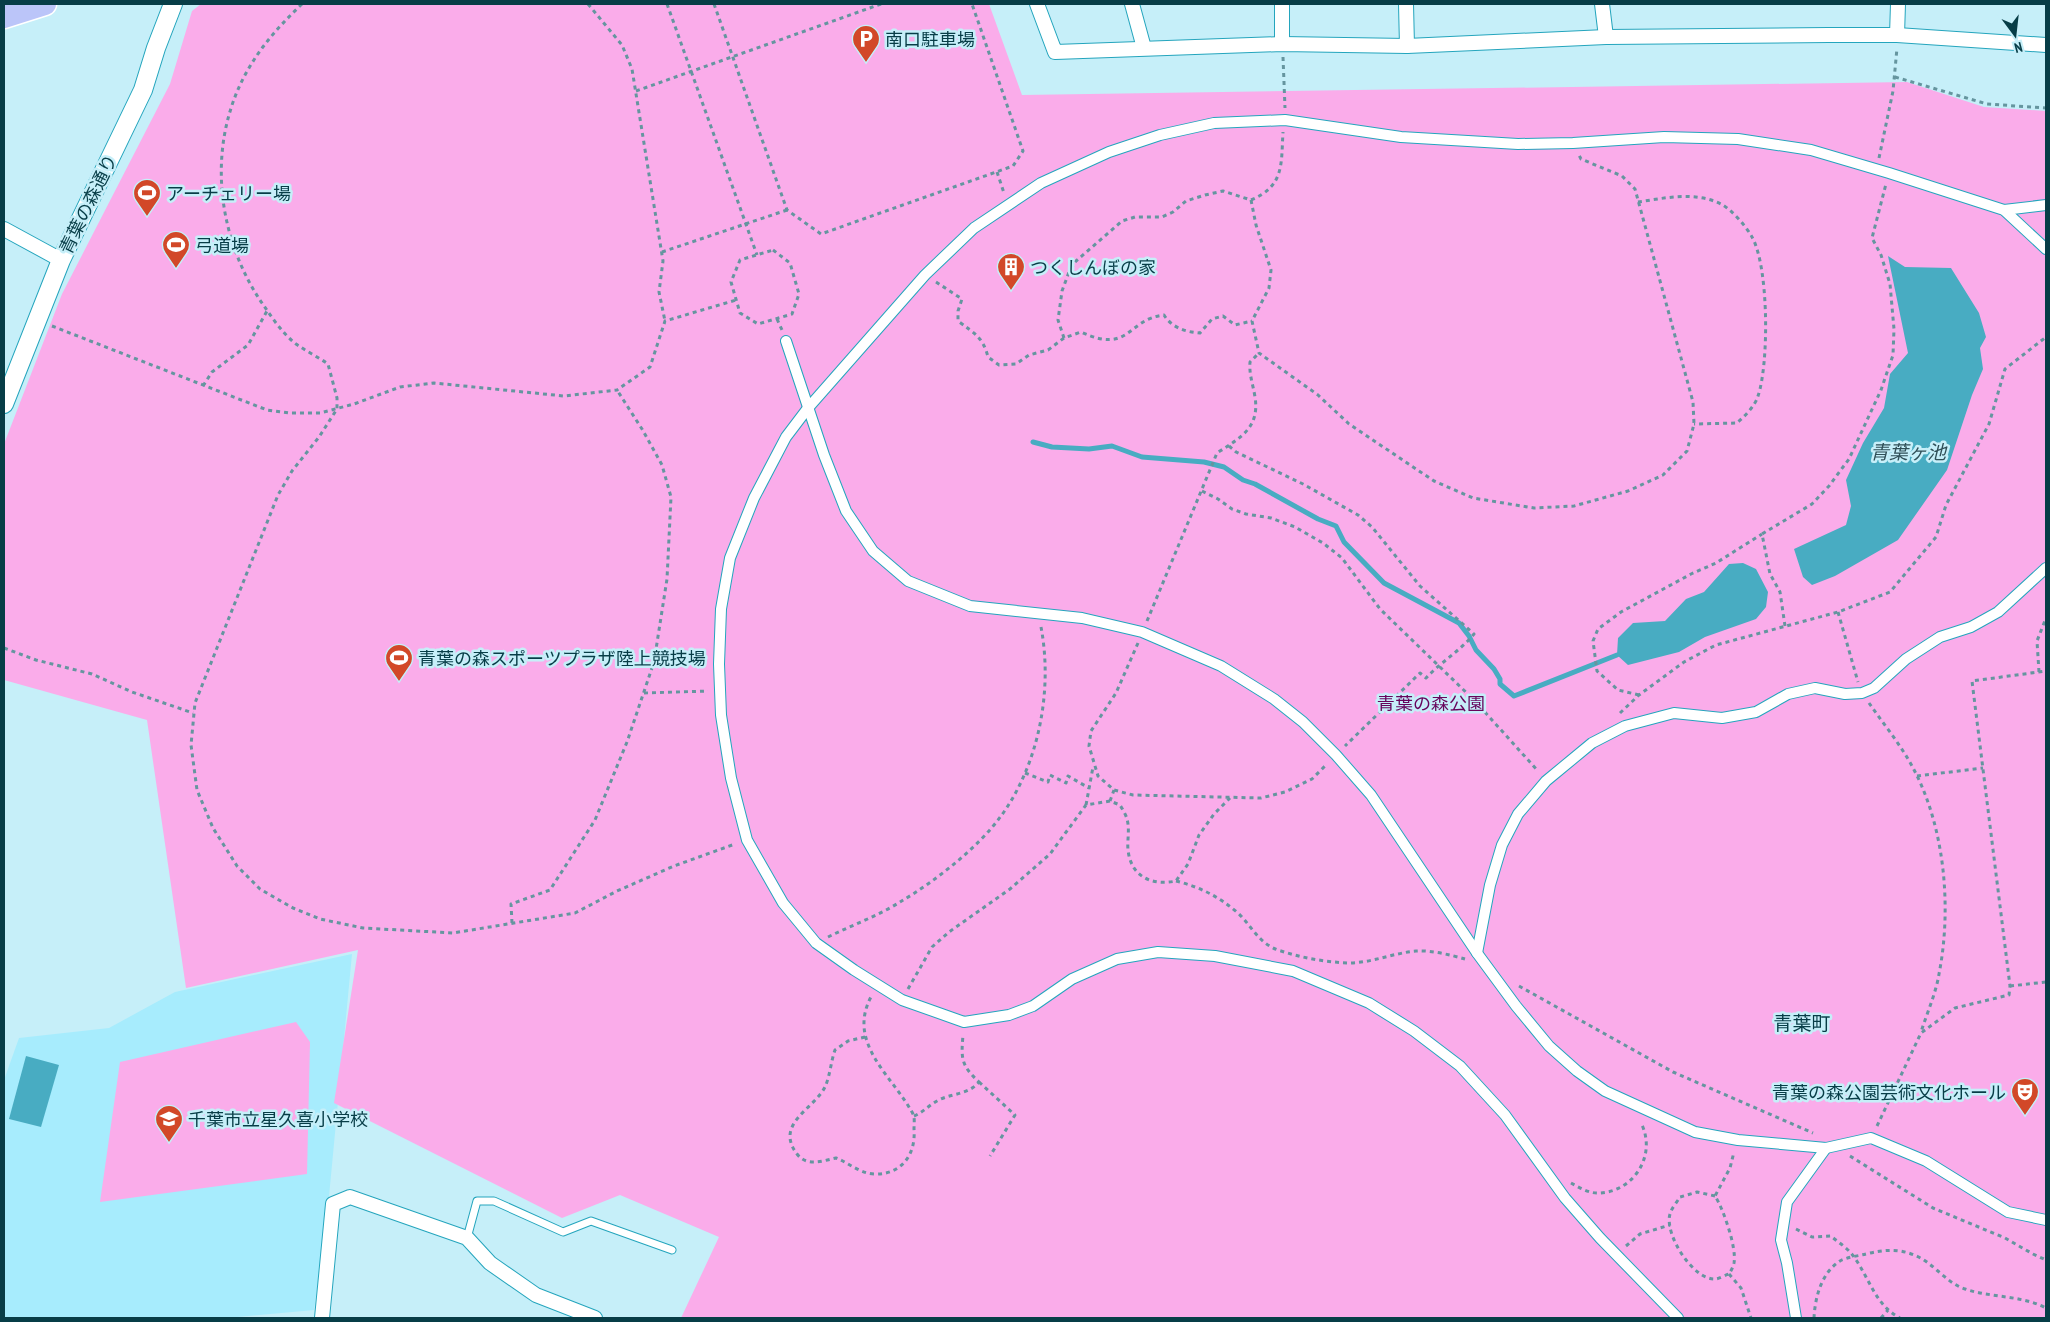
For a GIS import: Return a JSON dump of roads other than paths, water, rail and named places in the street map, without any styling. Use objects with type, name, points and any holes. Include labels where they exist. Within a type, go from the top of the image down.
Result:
[{"type":"main road","points":[[4,17],[39,5]]},
{"type":"street","name":"青葉の森通り","points":[[4,404],[61,260],[143,90],[156,48],[173,4]]},
{"type":"street","points":[[1037,4],[1055,52],[1282,44],[1406,46],[1606,37],[1897,35],[2046,46]]},
{"type":"street","points":[[1132,4],[1144,48]]},
{"type":"street","points":[[1282,4],[1282,44]]},
{"type":"street","points":[[1406,4],[1406,46]]},
{"type":"street","points":[[1602,4],[1606,37]]},
{"type":"street","points":[[1897,35],[1898,4]]},
{"type":"street","points":[[1678,1318],[1619,1258],[1565,1198],[1505,1115],[1460,1066],[1414,1031],[1369,1003],[1293,971],[1215,956],[1158,952],[1117,959],[1072,979],[1033,1006],[1009,1015],[964,1022],[902,1000],[877,986],[816,942],[783,903],[747,840],[731,778],[721,715],[720,691],[721,609],[730,558],[754,498],[786,437],[808,408],[926,275],[974,228],[1040,183],[1109,152],[1160,135],[1214,123],[1284,120],[1402,137],[1518,144],[1573,144],[1664,137],[1738,139],[1811,150],[1889,172],[2004,210],[2046,249]]},
{"type":"street","points":[[2004,210],[2046,205]]},
{"type":"street","points":[[4,229],[61,260]]},
{"type":"street","points":[[786,341],[808,408],[846,511],[873,551],[908,581],[970,606],[1082,618],[1142,632],[1221,666],[1274,699],[1303,722],[1336,754],[1371,795],[1477,953],[1516,1006],[1549,1046],[1577,1071],[1605,1090],[1695,1132],[1738,1140],[1831,1147],[1871,1138],[1926,1161],[2008,1212],[2046,1220]]},
{"type":"street","points":[[1477,953],[1490,885],[1502,845],[1518,814],[1546,781],[1592,742],[1624,726],[1674,713],[1722,718],[1756,712],[1788,694],[1815,688],[1845,694],[1862,693],[1874,688],[1906,659],[1940,637],[1971,626],[1998,612],[2046,568]]},
{"type":"street","points":[[1796,1318],[1787,1263],[1781,1240],[1787,1202],[1831,1147]]},
{"type":"street","points":[[322,1318],[333,1204],[350,1197],[467,1238],[490,1262],[536,1295],[595,1318]]},
{"type":"lane","points":[[467,1238],[477,1201],[494,1201],[563,1232],[591,1221],[672,1250]]},
{"type":"water","name":"青葉ヶ池","points":[[1888,256],[1905,267],[1951,268],[1979,313],[1986,337],[1980,348],[1983,369],[1972,395],[1947,470],[1898,540],[1835,576],[1812,585],[1803,577],[1794,549],[1846,525],[1851,506],[1846,480],[1863,443],[1884,408],[1890,374],[1908,353]]},
{"type":"water","points":[[1743,563],[1756,569],[1768,592],[1766,607],[1756,619],[1705,637],[1679,652],[1628,665],[1617,655],[1618,638],[1633,623],[1665,621],[1686,599],[1704,592],[1729,564]]},
{"type":"water","points":[[26,1056],[59,1065],[41,1127],[9,1119]]},
{"type":"waterway","points":[[1033,442],[1052,447],[1089,449],[1112,446],[1142,457],[1204,462],[1224,467],[1243,480],[1255,484],[1318,519],[1336,526],[1344,542],[1384,583],[1459,623],[1469,636],[1476,650],[1494,669],[1500,679],[1500,684],[1514,696],[1617,655]]},
{"type":"place","name":"南口駐車場","points":[[866,63]]},
{"type":"place","name":"アーチェリー場","points":[[147,217]]},
{"type":"place","name":"弓道場","points":[[176,269]]},
{"type":"place","name":"つくしんぼの家","points":[[1011,291]]},
{"type":"place","name":"青葉の森スポーツプラザ陸上競技場","points":[[399,682]]},
{"type":"place","name":"青葉の森公園芸術文化ホール","points":[[2025,1116]]},
{"type":"place","name":"千葉市立星久喜小学校","points":[[169,1143]]},
{"type":"district","name":"青葉町","points":[[1802,1023]]},
{"type":"park label","name":"青葉の森公園","points":[[1431,703]]}]
